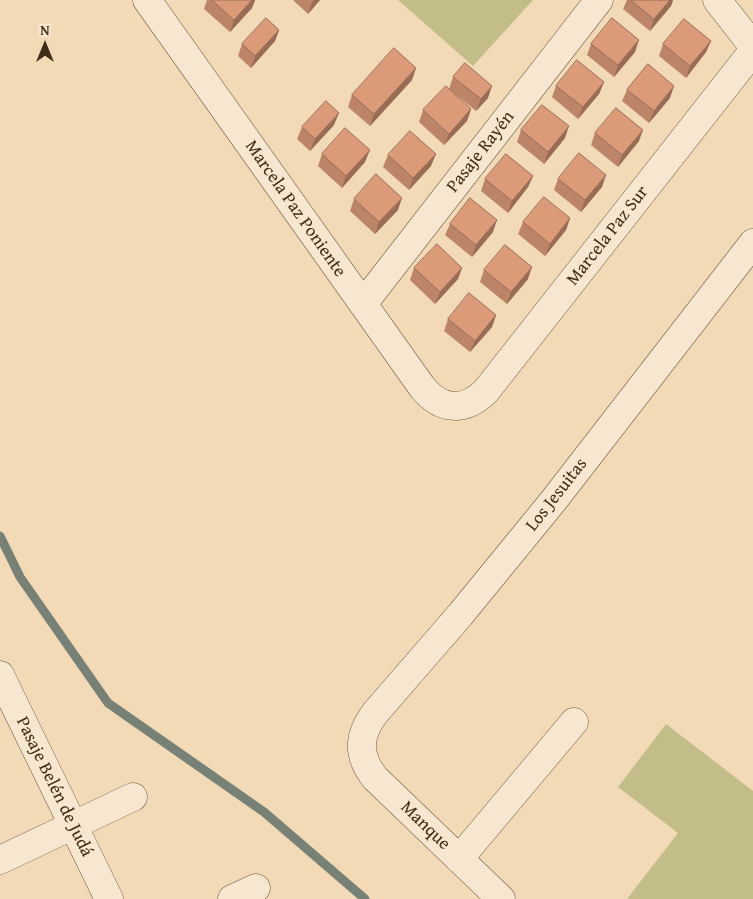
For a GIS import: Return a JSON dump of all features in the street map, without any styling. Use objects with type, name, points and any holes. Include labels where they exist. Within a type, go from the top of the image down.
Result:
[{"type":"street","name":"Pasaje Rayén","points":[[363,304],[599,0]]},
{"type":"street","points":[[717,0],[753,46]]},
{"type":"street","name":"Marcela Paz Poniente","points":[[154,3],[429,397],[440,404],[452,406]]},
{"type":"street","name":"Marcela Paz Sur","points":[[452,406],[465,405],[477,400],[486,391],[753,51]]},
{"type":"street","name":"Los Jesuitas","points":[[362,746],[363,734],[367,723],[460,615],[554,500],[753,243]]},
{"type":"street","name":"Pasaje Belén de Judá","points":[[0,675],[109,899]]},
{"type":"street","points":[[459,859],[574,722]]},
{"type":"street","name":"Manque","points":[[362,746],[366,763],[375,778],[501,899]]},
{"type":"street","points":[[0,860],[133,797]]},
{"type":"street","points":[[232,899],[256,888]]},
{"type":"shaded area","points":[[398,0],[533,0],[473,66]]},
{"type":"shaded area","points":[[666,724],[753,791],[753,899],[627,899],[678,833],[618,787]]},
{"type":"building","points":[[212,0],[252,0],[234,20]]},
{"type":"building","points":[[631,0],[670,0],[654,19]]},
{"type":"building","points":[[266,18],[279,30],[255,56],[242,44]]},
{"type":"building","points":[[612,18],[639,40],[618,65],[591,44]]},
{"type":"building","points":[[684,19],[711,41],[690,66],[663,44]]},
{"type":"building","points":[[394,48],[416,68],[374,114],[352,95]]},
{"type":"building","points":[[577,60],[604,82],[583,107],[556,86]]},
{"type":"building","points":[[465,63],[492,86],[481,99],[453,77]]},
{"type":"building","points":[[648,64],[674,86],[654,111],[627,90]]},
{"type":"building","points":[[446,86],[471,109],[449,134],[423,110]]},
{"type":"building","points":[[326,101],[339,113],[315,139],[302,127]]},
{"type":"building","points":[[542,105],[569,126],[548,152],[521,130]]},
{"type":"building","points":[[616,108],[643,130],[622,155],[595,133]]},
{"type":"building","points":[[345,128],[370,150],[346,176],[322,154]]},
{"type":"building","points":[[410,131],[436,154],[413,178],[388,155]]},
{"type":"building","points":[[579,153],[606,175],[585,200],[558,179]]},
{"type":"building","points":[[506,154],[533,176],[512,201],[485,179]]},
{"type":"building","points":[[376,174],[402,198],[379,222],[354,199]]},
{"type":"building","points":[[544,197],[570,218],[550,244],[523,222]]},
{"type":"building","points":[[470,198],[497,220],[476,245],[450,224]]},
{"type":"building","points":[[437,244],[462,268],[440,292],[414,268]]},
{"type":"building","points":[[505,245],[532,267],[511,292],[484,270]]},
{"type":"building","points":[[469,293],[496,315],[475,341],[448,319]]},
{"type":"waterway","points":[[0,536],[20,577],[108,703],[264,812],[365,899]]}]
